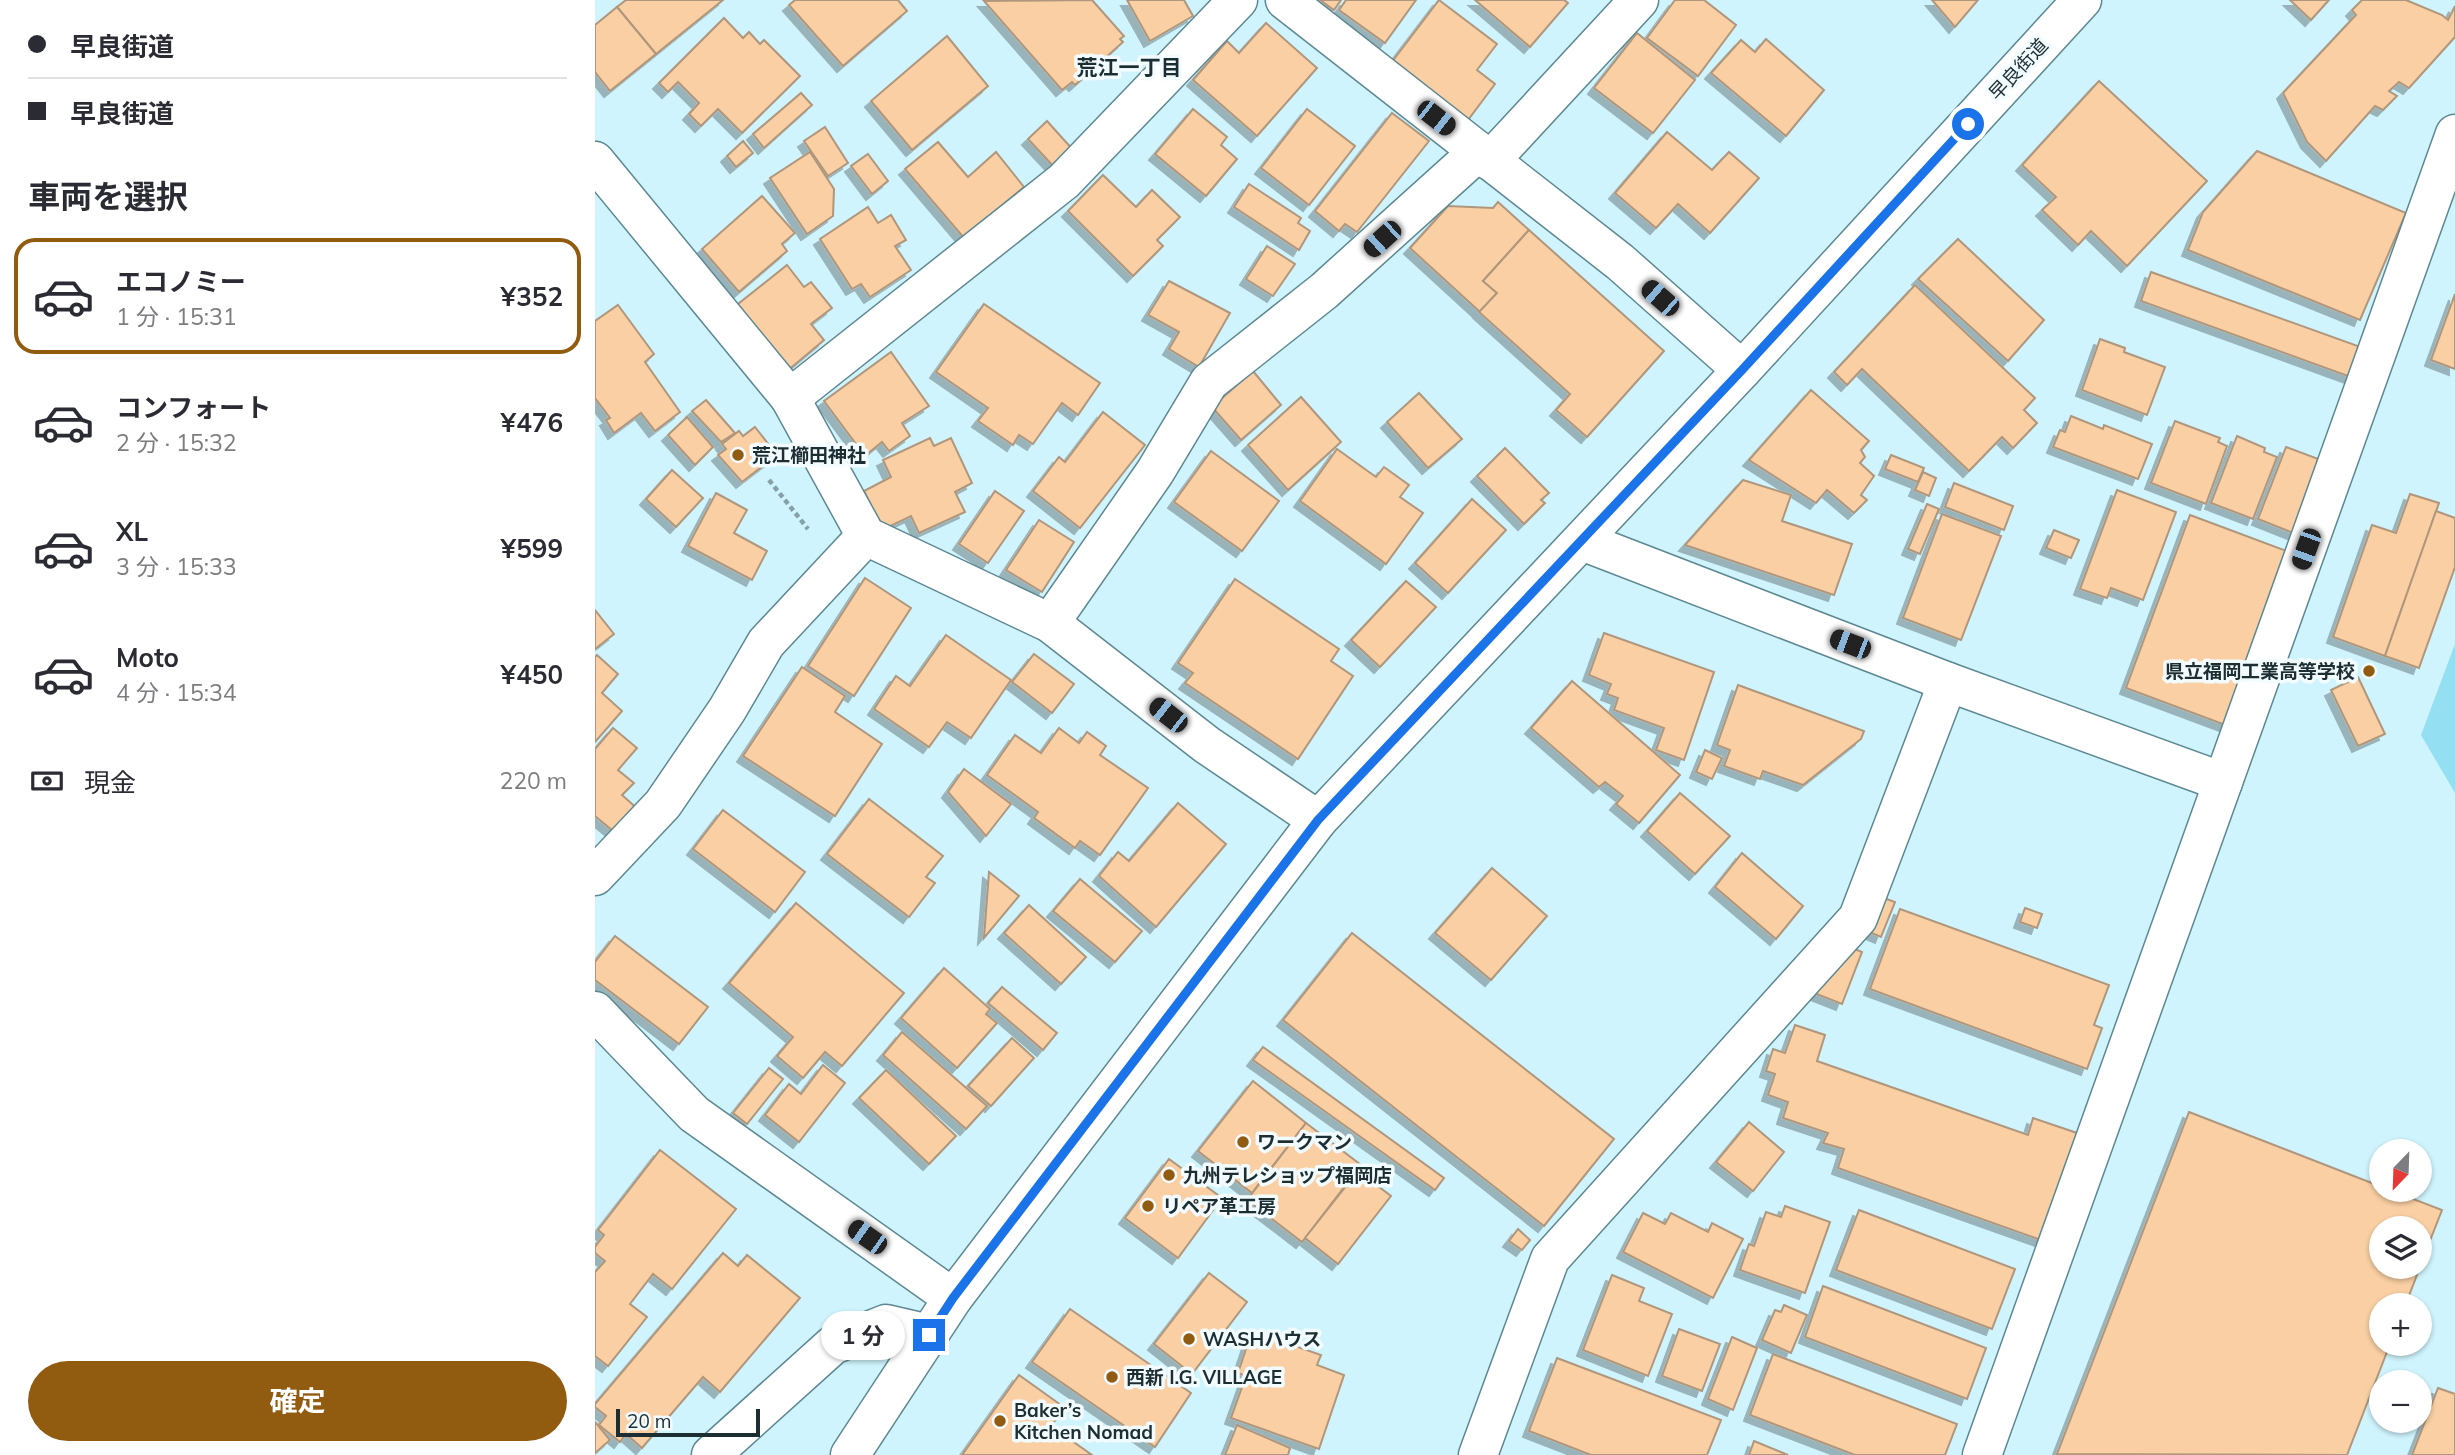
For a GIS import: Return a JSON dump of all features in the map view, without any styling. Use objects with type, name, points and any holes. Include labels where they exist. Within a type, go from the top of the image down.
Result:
[{"type":"street","points":[[790,398],[1065,181],[1238,0]]},
{"type":"street","points":[[1285,0],[1620,262],[1742,370]]},
{"type":"street","points":[[1050,623],[1155,472],[1209,382],[1324,292],[1484,156],[1639,0]]},
{"type":"street","name":"早良街道","points":[[850,1455],[953,1298],[1318,820],[1742,370],[2082,0]]},
{"type":"street","points":[[1982,1455],[2455,134]]},
{"type":"street","points":[[595,160],[790,398],[866,536],[1050,623],[1207,746],[1318,820]]},
{"type":"street","points":[[595,876],[663,804],[727,710],[766,643],[866,536]]},
{"type":"street","points":[[1581,541],[1948,682],[2223,782]]},
{"type":"street","points":[[1478,1455],[1550,1259],[1858,918],[1948,682]]},
{"type":"street","points":[[595,1011],[694,1114],[953,1298]]},
{"type":"street","points":[[711,1455],[833,1345],[886,1324],[929,1335]]},
{"type":"path","points":[[769,480],[814,537]]},
{"type":"shaded area","points":[[2455,644],[2455,793],[2421,735]]},
{"type":"building","points":[[626,0],[723,0],[656,54],[617,7]]},
{"type":"building","points":[[795,0],[898,0],[907,11],[843,66],[789,5]]},
{"type":"building","points":[[1092,0],[1124,36],[1120,39],[1123,42],[1075,85],[1072,82],[1062,90],[984,1]]},
{"type":"building","points":[[1127,0],[1184,0],[1193,16],[1150,41]]},
{"type":"building","points":[[1320,0],[1341,0],[1334,10]]},
{"type":"building","points":[[1346,0],[1416,0],[1385,43],[1339,10]]},
{"type":"building","points":[[1439,0],[1497,44],[1477,70],[1495,84],[1462,128],[1385,71]]},
{"type":"building","points":[[1475,0],[1564,0],[1568,3],[1530,47]]},
{"type":"building","points":[[1675,0],[1704,0],[1736,25],[1698,76],[1647,38]]},
{"type":"building","points":[[1932,0],[1978,0],[1955,27]]},
{"type":"building","points":[[2290,0],[2329,0],[2311,20]]},
{"type":"building","points":[[2362,0],[2406,0],[2448,20],[2455,6],[2455,37],[2409,88],[2399,82],[2389,91],[2397,96],[2383,110],[2375,106],[2326,161],[2307,142],[2283,93],[2356,15],[2352,10]]},
{"type":"building","points":[[617,7],[656,54],[610,91],[595,72],[595,25]]},
{"type":"building","points":[[724,18],[743,38],[749,32],[760,44],[764,40],[800,76],[742,133],[718,109],[701,126],[689,114],[699,103],[678,82],[668,92],[659,83]]},
{"type":"building","points":[[1266,23],[1317,68],[1257,136],[1193,80],[1227,41],[1239,53]]},
{"type":"building","points":[[1637,33],[1695,80],[1653,133],[1594,88]]},
{"type":"building","points":[[947,36],[988,86],[912,150],[871,101]]},
{"type":"building","points":[[1766,39],[1824,90],[1786,136],[1711,73],[1741,40],[1755,52]]},
{"type":"building","points":[[2099,81],[2207,181],[2127,266],[2091,231],[2078,245],[2042,210],[2056,197],[2022,165]]},
{"type":"building","points":[[801,93],[812,105],[764,148],[753,134]]},
{"type":"building","points":[[1193,109],[1227,137],[1221,145],[1237,159],[1206,196],[1155,154]]},
{"type":"building","points":[[1307,109],[1355,146],[1309,205],[1261,168]]},
{"type":"building","points":[[1392,113],[1429,141],[1357,232],[1345,224],[1339,231],[1315,211]]},
{"type":"building","points":[[1047,121],[1074,151],[1055,168],[1028,139]]},
{"type":"building","points":[[825,127],[848,163],[828,176],[804,141]]},
{"type":"building","points":[[1667,132],[1712,170],[1729,152],[1759,178],[1710,233],[1678,204],[1656,228],[1615,193]]},
{"type":"building","points":[[743,141],[753,153],[736,167],[727,156]]},
{"type":"building","points":[[938,142],[968,177],[996,152],[1024,187],[964,238],[905,169]]},
{"type":"building","points":[[2257,151],[2406,213],[2360,320],[2188,250],[2203,212]]},
{"type":"building","points":[[810,152],[834,189],[833,216],[807,234],[770,178]]},
{"type":"building","points":[[868,154],[888,181],[872,194],[851,166]]},
{"type":"building","points":[[1103,175],[1136,207],[1152,190],[1180,217],[1157,240],[1163,246],[1133,276],[1068,211]]},
{"type":"building","points":[[1249,184],[1301,218],[1298,223],[1310,231],[1299,250],[1234,207]]},
{"type":"building","points":[[762,196],[795,233],[782,244],[787,251],[739,292],[702,249]]},
{"type":"building","points":[[1498,202],[1529,230],[1483,281],[1497,293],[1480,312],[1410,248],[1448,206],[1493,208]]},
{"type":"building","points":[[868,207],[878,223],[891,215],[906,240],[895,246],[911,270],[870,297],[861,284],[852,289],[820,239]]},
{"type":"building","points":[[1529,230],[1664,351],[1587,437],[1556,410],[1570,394],[1479,312],[1497,293],[1483,281]]},
{"type":"building","points":[[1958,239],[2044,320],[2008,361],[1918,279]]},
{"type":"building","points":[[1267,246],[1295,264],[1273,296],[1246,279]]},
{"type":"building","points":[[787,265],[804,287],[811,282],[832,308],[811,324],[824,340],[786,372],[733,308]]},
{"type":"building","points":[[2151,272],[2369,350],[2359,380],[2141,301]]},
{"type":"building","points":[[1169,281],[1230,313],[1199,367],[1169,349],[1179,332],[1148,315]]},
{"type":"building","points":[[1915,285],[2035,398],[2024,410],[2037,423],[2013,448],[2002,437],[1969,471],[1862,369],[1847,385],[1834,372]]},
{"type":"building","points":[[2455,294],[2455,369],[2431,360]]},
{"type":"building","points":[[984,304],[1100,383],[1078,415],[1062,403],[1033,444],[1019,435],[1013,445],[978,421],[988,408],[936,372]]},
{"type":"building","points":[[618,305],[654,354],[645,362],[680,412],[655,431],[641,413],[614,433],[606,420],[610,418],[595,398],[595,321]]},
{"type":"building","points":[[2100,339],[2125,348],[2124,352],[2165,367],[2147,415],[2082,390]]},
{"type":"building","points":[[891,352],[929,406],[902,423],[910,436],[889,451],[882,442],[865,456],[824,401]]},
{"type":"building","points":[[1253,371],[1281,405],[1241,440],[1212,407]]},
{"type":"building","points":[[1811,390],[1869,441],[1861,450],[1865,457],[1860,463],[1874,476],[1861,495],[1867,500],[1854,513],[1827,490],[1816,503],[1749,460]]},
{"type":"building","points":[[1419,393],[1462,439],[1428,468],[1387,422]]},
{"type":"building","points":[[1301,397],[1341,442],[1288,490],[1248,445]]},
{"type":"building","points":[[706,400],[735,433],[721,442],[692,411]]},
{"type":"building","points":[[1103,412],[1145,445],[1080,528],[1033,491],[1059,457],[1065,462]]},
{"type":"building","points":[[2071,416],[2103,429],[2104,425],[2152,444],[2138,479],[2053,447],[2060,430],[2065,432]]},
{"type":"building","points":[[687,417],[713,447],[695,465],[668,435]]},
{"type":"building","points":[[2175,421],[2220,438],[2218,442],[2227,446],[2206,504],[2151,483]]},
{"type":"building","points":[[755,427],[777,455],[742,482],[718,455],[726,449],[722,444],[739,431],[743,436]]},
{"type":"building","points":[[2237,436],[2265,448],[2264,452],[2277,457],[2253,519],[2211,503]]},
{"type":"building","points":[[930,438],[934,446],[951,438],[972,483],[955,492],[965,512],[919,533],[911,516],[882,530],[864,491],[891,477],[883,460]]},
{"type":"building","points":[[2286,447],[2329,463],[2301,536],[2258,519]]},
{"type":"building","points":[[1505,448],[1549,493],[1541,500],[1545,503],[1524,524],[1477,476]]},
{"type":"building","points":[[1337,449],[1376,477],[1384,467],[1409,485],[1400,497],[1423,513],[1386,564],[1300,501]]},
{"type":"building","points":[[1211,451],[1279,501],[1242,551],[1174,502]]},
{"type":"building","points":[[1891,455],[1924,468],[1918,482],[1885,469]]},
{"type":"building","points":[[672,470],[703,498],[676,527],[646,499]]},
{"type":"building","points":[[1923,472],[1936,478],[1929,496],[1915,490]]},
{"type":"building","points":[[1743,480],[1791,495],[1782,521],[1852,544],[1834,595],[1685,545]]},
{"type":"building","points":[[1954,483],[2013,506],[2004,530],[1945,507]]},
{"type":"building","points":[[2117,490],[2176,512],[2143,600],[2111,588],[2107,598],[2080,589]]},
{"type":"building","points":[[995,491],[1024,511],[988,563],[959,544]]},
{"type":"building","points":[[716,493],[747,510],[734,533],[767,551],[752,580],[688,546]]},
{"type":"building","points":[[2410,494],[2439,503],[2385,656],[2333,637],[2372,525],[2396,533]]},
{"type":"building","points":[[1472,499],[1506,530],[1448,593],[1415,563]]},
{"type":"building","points":[[1927,504],[1939,509],[1920,554],[1908,549]]},
{"type":"building","points":[[2436,511],[2455,518],[2455,567],[2419,668],[2385,656]]},
{"type":"building","points":[[1942,514],[2001,536],[1961,640],[1903,618]]},
{"type":"building","points":[[2190,515],[2292,553],[2228,726],[2126,688]]},
{"type":"building","points":[[1039,520],[1074,542],[1042,592],[1006,570]]},
{"type":"building","points":[[2054,530],[2079,540],[2071,558],[2046,548]]},
{"type":"building","points":[[865,578],[911,608],[854,696],[808,666]]},
{"type":"building","points":[[1235,579],[1339,649],[1331,661],[1353,676],[1298,759],[1185,683],[1193,673],[1178,663]]},
{"type":"building","points":[[1406,581],[1436,607],[1380,667],[1351,640]]},
{"type":"building","points":[[595,610],[614,634],[595,649]]},
{"type":"building","points":[[1604,633],[1714,672],[1684,760],[1656,750],[1664,728],[1614,710],[1618,698],[1607,694],[1611,684],[1589,675]]},
{"type":"building","points":[[946,635],[1011,680],[971,738],[947,722],[929,747],[874,709],[896,676],[910,686]]},
{"type":"building","points":[[1034,654],[1074,684],[1052,713],[1012,682]]},
{"type":"building","points":[[597,655],[618,674],[602,693],[622,711],[595,742],[595,657]]},
{"type":"building","points":[[802,667],[845,696],[835,712],[882,744],[835,816],[743,756]]},
{"type":"building","points":[[2358,677],[2385,734],[2358,746],[2331,690]]},
{"type":"building","points":[[1572,681],[1680,775],[1639,823],[1616,804],[1623,796],[1605,782],[1599,787],[1531,728]]},
{"type":"building","points":[[1738,685],[1864,731],[1861,739],[1803,785],[1763,771],[1760,779],[1724,766],[1730,750],[1717,745]]},
{"type":"building","points":[[613,728],[637,748],[618,770],[634,783],[622,795],[640,811],[619,836],[595,816],[595,749]]},
{"type":"building","points":[[1059,728],[1079,743],[1087,732],[1106,746],[1100,755],[1148,788],[1100,855],[1080,841],[1075,848],[1034,818],[1038,812],[987,775],[1015,735],[1041,753]]},
{"type":"building","points":[[1705,750],[1722,758],[1712,779],[1696,772]]},
{"type":"building","points":[[964,769],[1011,804],[986,836],[948,792]]},
{"type":"building","points":[[1680,793],[1730,836],[1695,874],[1647,831]]},
{"type":"building","points":[[869,799],[943,856],[926,877],[935,883],[909,917],[827,854]]},
{"type":"building","points":[[1178,803],[1226,844],[1156,927],[1099,876],[1118,852],[1129,861]]},
{"type":"building","points":[[723,810],[805,872],[775,912],[693,849]]},
{"type":"building","points":[[1742,853],[1803,906],[1776,939],[1715,887]]},
{"type":"building","points":[[1492,868],[1547,916],[1491,980],[1435,933]]},
{"type":"building","points":[[989,872],[1019,896],[984,938]]},
{"type":"building","points":[[1080,879],[1142,931],[1115,962],[1053,911]]},
{"type":"building","points":[[1881,897],[1895,902],[1881,937],[1867,931]]},
{"type":"building","points":[[796,903],[904,993],[842,1066],[825,1052],[803,1078],[777,1056],[793,1037],[729,983]]},
{"type":"building","points":[[1029,905],[1086,957],[1061,984],[1004,933]]},
{"type":"building","points":[[2025,908],[2042,914],[2037,928],[2020,922]]},
{"type":"building","points":[[1900,909],[2109,985],[2094,1025],[2102,1028],[2087,1069],[1870,989]]},
{"type":"building","points":[[1352,933],[1614,1139],[1544,1226],[1283,1020]]},
{"type":"building","points":[[615,936],[708,1007],[679,1044],[595,980],[595,962]]},
{"type":"building","points":[[1843,944],[1862,952],[1842,1004],[1809,991]]},
{"type":"building","points":[[944,968],[990,1009],[986,1014],[997,1023],[957,1068],[901,1018]]},
{"type":"building","points":[[1002,987],[1057,1033],[1043,1050],[988,1003]]},
{"type":"building","points":[[1795,1025],[1825,1035],[1817,1061],[2028,1135],[2033,1118],[2077,1133],[2041,1240],[1838,1168],[1844,1149],[1823,1143],[1828,1133],[1783,1118],[1788,1102],[1768,1095],[1775,1074],[1766,1071],[1773,1049],[1785,1053]]},
{"type":"building","points":[[902,1032],[987,1106],[966,1129],[883,1055]]},
{"type":"building","points":[[1012,1038],[1034,1058],[991,1106],[968,1086]]},
{"type":"building","points":[[1263,1047],[1444,1178],[1435,1190],[1253,1060]]},
{"type":"building","points":[[823,1065],[845,1083],[799,1142],[765,1115],[789,1084],[801,1094]]},
{"type":"building","points":[[769,1068],[783,1079],[747,1124],[733,1113]]},
{"type":"building","points":[[886,1070],[956,1136],[929,1164],[859,1098]]},
{"type":"building","points":[[1253,1081],[1306,1123],[1252,1193],[1198,1151]]},
{"type":"building","points":[[2189,1112],[2369,1182],[2369,1202],[2421,1202],[2442,1210],[2432,1235],[2432,1216],[2369,1216],[2369,1279],[2415,1279],[2410,1293],[2369,1293],[2369,1356],[2385,1356],[2380,1370],[2369,1370],[2369,1398],[2347,1455],[2057,1454]]},
{"type":"building","points":[[1749,1122],[1784,1152],[1753,1191],[1716,1162]]},
{"type":"building","points":[[1306,1123],[1361,1165],[1302,1242],[1247,1200]]},
{"type":"building","points":[[660,1150],[736,1209],[672,1289],[653,1274],[630,1304],[647,1317],[608,1366],[595,1356],[595,1272],[605,1261],[595,1253],[595,1247],[604,1235],[598,1230]]},
{"type":"building","points":[[1169,1159],[1222,1198],[1178,1258],[1125,1218]]},
{"type":"building","points":[[1358,1171],[1391,1196],[1338,1264],[1305,1238]]},
{"type":"building","points":[[1785,1206],[1830,1222],[1805,1293],[1740,1270],[1749,1244],[1754,1246],[1766,1212],[1781,1217]]},
{"type":"building","points":[[1859,1210],[2015,1269],[1992,1329],[1836,1270]]},
{"type":"building","points":[[1643,1213],[1665,1224],[1671,1213],[1708,1232],[1712,1223],[1743,1239],[1713,1298],[1623,1252]]},
{"type":"building","points":[[1518,1229],[1530,1240],[1522,1250],[1509,1241]]},
{"type":"building","points":[[723,1253],[738,1266],[747,1255],[800,1298],[720,1392],[703,1377],[642,1448],[626,1434],[620,1442],[599,1425],[606,1416],[595,1404]]},
{"type":"building","points":[[1209,1273],[1247,1302],[1192,1374],[1154,1344]]},
{"type":"building","points":[[1612,1275],[1644,1288],[1639,1301],[1672,1314],[1648,1376],[1583,1350]]},
{"type":"building","points":[[1823,1286],[1986,1348],[1967,1399],[1805,1337]]},
{"type":"building","points":[[1784,1305],[1807,1315],[1791,1353],[1762,1340],[1775,1310],[1781,1312]]},
{"type":"building","name":"西新 I.G. VILLAGE","points":[[1070,1309],[1191,1393],[1155,1447],[1032,1362]]},
{"type":"building","points":[[1679,1329],[1720,1344],[1702,1391],[1662,1376]]},
{"type":"building","points":[[1252,1331],[1321,1355],[1317,1365],[1344,1375],[1319,1449],[1231,1418],[1246,1376],[1238,1373]]},
{"type":"building","points":[[1732,1337],[1757,1348],[1733,1410],[1708,1399]]},
{"type":"building","points":[[1773,1354],[1957,1424],[1945,1455],[1855,1455],[1750,1415]]},
{"type":"building","points":[[1557,1358],[1721,1420],[1707,1455],[1591,1455],[1529,1431]]},
{"type":"building","points":[[1019,1375],[1065,1408],[1051,1426],[1092,1455],[962,1455]]},
{"type":"building","points":[[2438,1388],[2455,1394],[2455,1455],[2412,1455],[2421,1433],[2432,1433],[2432,1403]]},
{"type":"building","points":[[595,1422],[610,1440],[595,1453]]},
{"type":"building","points":[[1237,1425],[1290,1448],[1288,1455],[1225,1455]]},
{"type":"building","points":[[1754,1441],[1788,1455],[1749,1455]]},
{"type":"place","name":"荒江櫛田神社","points":[[738,455]]},
{"type":"place","name":"県立福岡工業高等学校","points":[[2369,671]]},
{"type":"place","name":"ワークマン","points":[[1243,1142]]},
{"type":"place","name":"九州テレショップ福岡店","points":[[1169,1175]]},
{"type":"place","name":"リペア革工房","points":[[1148,1206]]},
{"type":"place","name":"WASHハウス","points":[[1189,1339]]},
{"type":"place","name":"西新 I.G. VILLAGE","points":[[1112,1377]]},
{"type":"place","name":"Baker’s Kitchen Nomad","points":[[1000,1421]]},
{"type":"district","name":"荒江一丁目","points":[[1129,67]]},
{"type":"route","points":[[929,1335],[953,1298],[1318,820],[1742,370],[1968,124]]}]
